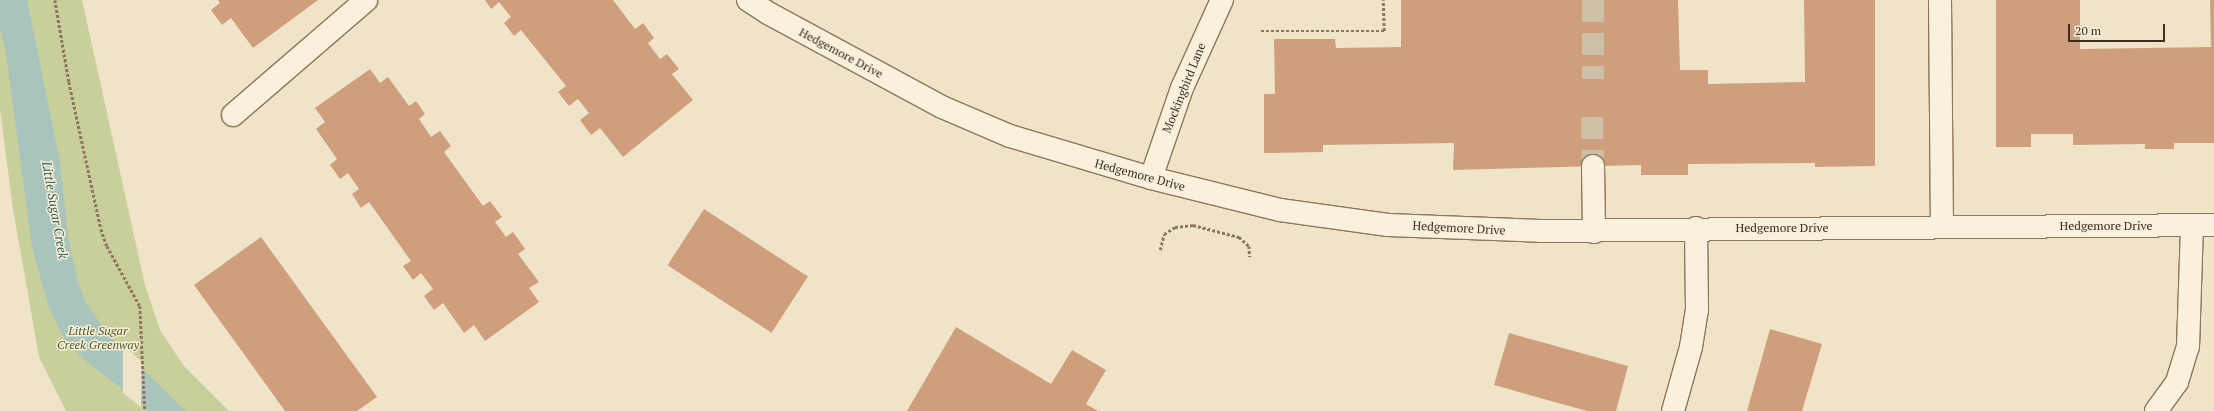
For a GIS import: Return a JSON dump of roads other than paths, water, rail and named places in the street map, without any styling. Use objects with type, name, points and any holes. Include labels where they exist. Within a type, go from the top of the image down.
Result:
[{"type":"street","points":[[233,115],[366,0]]},
{"type":"street","name":"Hedgemore Drive","points":[[748,0],[768,13],[942,106],[1010,136],[1151,178],[1280,210],[1388,224],[1594,232],[1696,228],[2214,225]]},
{"type":"street","name":"Mockingbird Lane","points":[[1151,178],[1182,88],[1222,0]]},
{"type":"street","points":[[1940,0],[1942,227]]},
{"type":"street","points":[[1593,166],[1594,232]]},
{"type":"street","points":[[2156,411],[2177,382],[2188,347],[2192,225]]},
{"type":"street","points":[[1673,411],[1691,347],[1697,310],[1696,228]]},
{"type":"water","name":"Little Sugar Creek","points":[[0,0],[27,0],[60,162],[68,236],[78,282],[87,305],[110,336],[185,411],[146,411],[141,403],[88,363],[65,340],[49,308],[32,247],[6,54],[0,27]]},
{"type":"tunnel","points":[[1593,0],[1593,79]]},
{"type":"tunnel","points":[[1592,117],[1593,166]]},
{"type":"park label","name":"Little Sugar Creek Greenway","points":[[98,338]]}]
